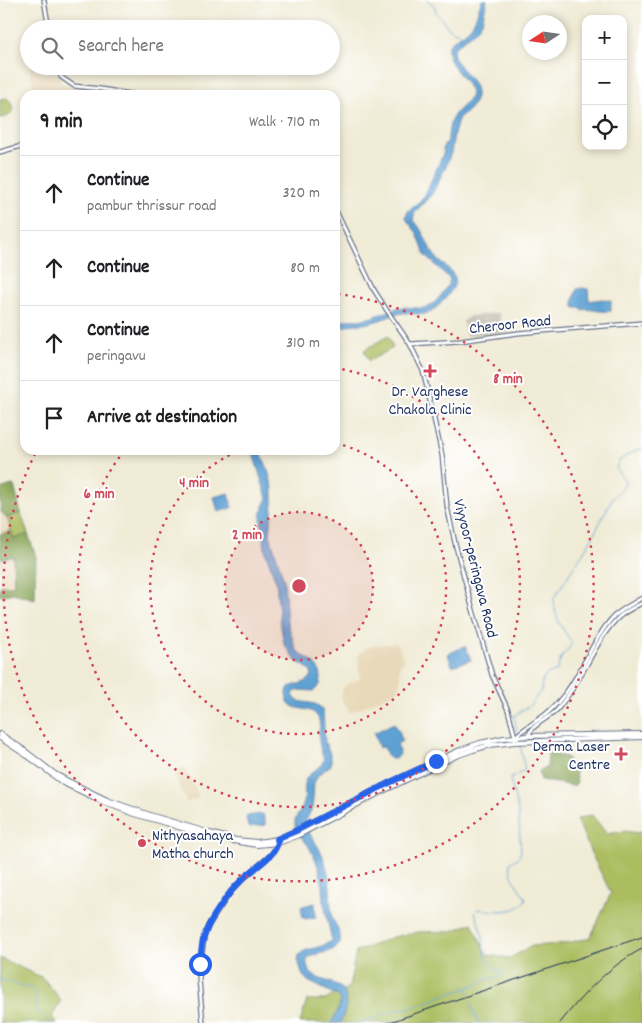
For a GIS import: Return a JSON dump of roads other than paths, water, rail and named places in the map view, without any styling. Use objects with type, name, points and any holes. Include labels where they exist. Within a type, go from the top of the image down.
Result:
[{"type":"main road","points":[[44,0],[47,20]]},
{"type":"main road","points":[[60,75],[61,78],[74,86],[111,90]]},
{"type":"main road","points":[[0,152],[20,146]]},
{"type":"main road","points":[[340,219],[371,284],[386,310],[410,344]]},
{"type":"main road","name":"Cheroor Road","points":[[410,344],[460,341],[518,333],[642,323]]},
{"type":"main road","name":"Viyyoor-peringava Road","points":[[410,344],[422,372],[430,401],[442,455],[447,506],[465,581],[492,675],[508,710],[517,738]]},
{"type":"main road","points":[[310,826],[456,756],[517,738],[557,704],[613,618],[642,598]]},
{"type":"main road","points":[[528,741],[528,736],[533,729],[565,700],[614,622],[620,616],[642,603]]},
{"type":"main road","points":[[517,738],[528,741],[642,735]]},
{"type":"main road","points":[[0,736],[38,760],[55,774],[84,790],[114,803],[223,837],[248,841],[277,841],[297,834],[391,782],[460,750],[490,741],[528,736],[642,735]]},
{"type":"main road","points":[[203,1023],[199,979],[204,937],[208,926],[231,891],[273,853],[277,841]]},
{"type":"water","points":[[482,0],[487,0],[479,27],[453,49],[456,62],[476,89],[475,100],[470,108],[459,117],[451,153],[445,168],[432,194],[415,212],[413,220],[420,228],[435,256],[455,278],[453,287],[441,303],[428,313],[402,313],[366,324],[349,325],[340,330],[340,322],[343,321],[360,320],[397,308],[428,307],[440,297],[450,280],[425,255],[417,233],[406,218],[408,211],[425,195],[444,152],[444,145],[447,144],[451,121],[470,96],[471,93],[449,58],[448,51],[451,42],[467,31],[475,19]]},
{"type":"water","points":[[577,289],[588,289],[588,301],[603,299],[611,301],[611,311],[575,308],[573,303]]},
{"type":"water","points":[[254,455],[262,455],[273,488],[270,535],[284,580],[287,622],[296,649],[315,664],[321,677],[320,685],[314,691],[300,690],[294,692],[293,696],[298,701],[319,706],[323,711],[325,743],[330,754],[331,765],[318,775],[314,783],[312,808],[306,821],[311,836],[320,850],[325,863],[328,874],[332,916],[338,930],[340,942],[335,948],[307,959],[307,966],[314,976],[338,985],[342,989],[346,997],[346,1006],[340,1023],[331,1023],[340,1003],[338,996],[308,981],[303,976],[298,960],[299,955],[304,951],[332,941],[319,869],[308,845],[295,826],[295,820],[304,803],[306,778],[322,764],[324,759],[320,745],[320,725],[317,716],[310,711],[292,706],[287,699],[289,687],[306,681],[312,674],[309,669],[296,661],[284,644],[276,582],[266,554],[263,538],[261,518],[267,498]]},
{"type":"water","points":[[229,493],[232,508],[218,512],[214,497]]},
{"type":"water","points":[[465,646],[471,660],[452,666],[448,654]]},
{"type":"water","points":[[394,723],[402,741],[397,744],[400,755],[393,759],[389,758],[383,746],[379,748],[374,733]]},
{"type":"water","points":[[263,814],[266,825],[248,827],[246,816]]},
{"type":"water","points":[[315,903],[316,917],[303,918],[301,907]]},
{"type":"waterway","points":[[427,0],[434,5],[436,12],[450,30],[460,34]]},
{"type":"waterway","points":[[517,732],[514,716],[529,706],[541,691],[542,681],[547,674],[556,672],[562,656],[572,643],[559,623],[554,598],[591,540],[613,497],[626,482],[616,469],[619,461],[642,448]]},
{"type":"waterway","points":[[361,1023],[397,1010],[413,1007],[490,978],[503,976],[502,972],[495,969],[489,962],[484,953],[483,937],[475,912],[478,909],[505,911],[518,907],[526,898],[517,885],[510,868],[510,863],[519,857],[521,851],[518,811],[510,779],[525,770],[520,744]]},
{"type":"waterway","points":[[0,979],[36,990],[39,1012],[51,1023]]},
{"type":"waterway","points":[[467,988],[469,993]]},
{"type":"waterway","points":[[472,1003],[479,1023]]},
{"type":"railway","points":[[387,1023],[642,937]]},
{"type":"railway","points":[[560,1023],[597,981],[619,963],[642,949]]},
{"type":"place","name":"Dr. Varghese Chakola Clinic","points":[[430,371]]},
{"type":"place","name":"Derma Laser Centre","points":[[621,754]]},
{"type":"place","name":"Nithyasahaya Matha church","points":[[142,843]]}]
